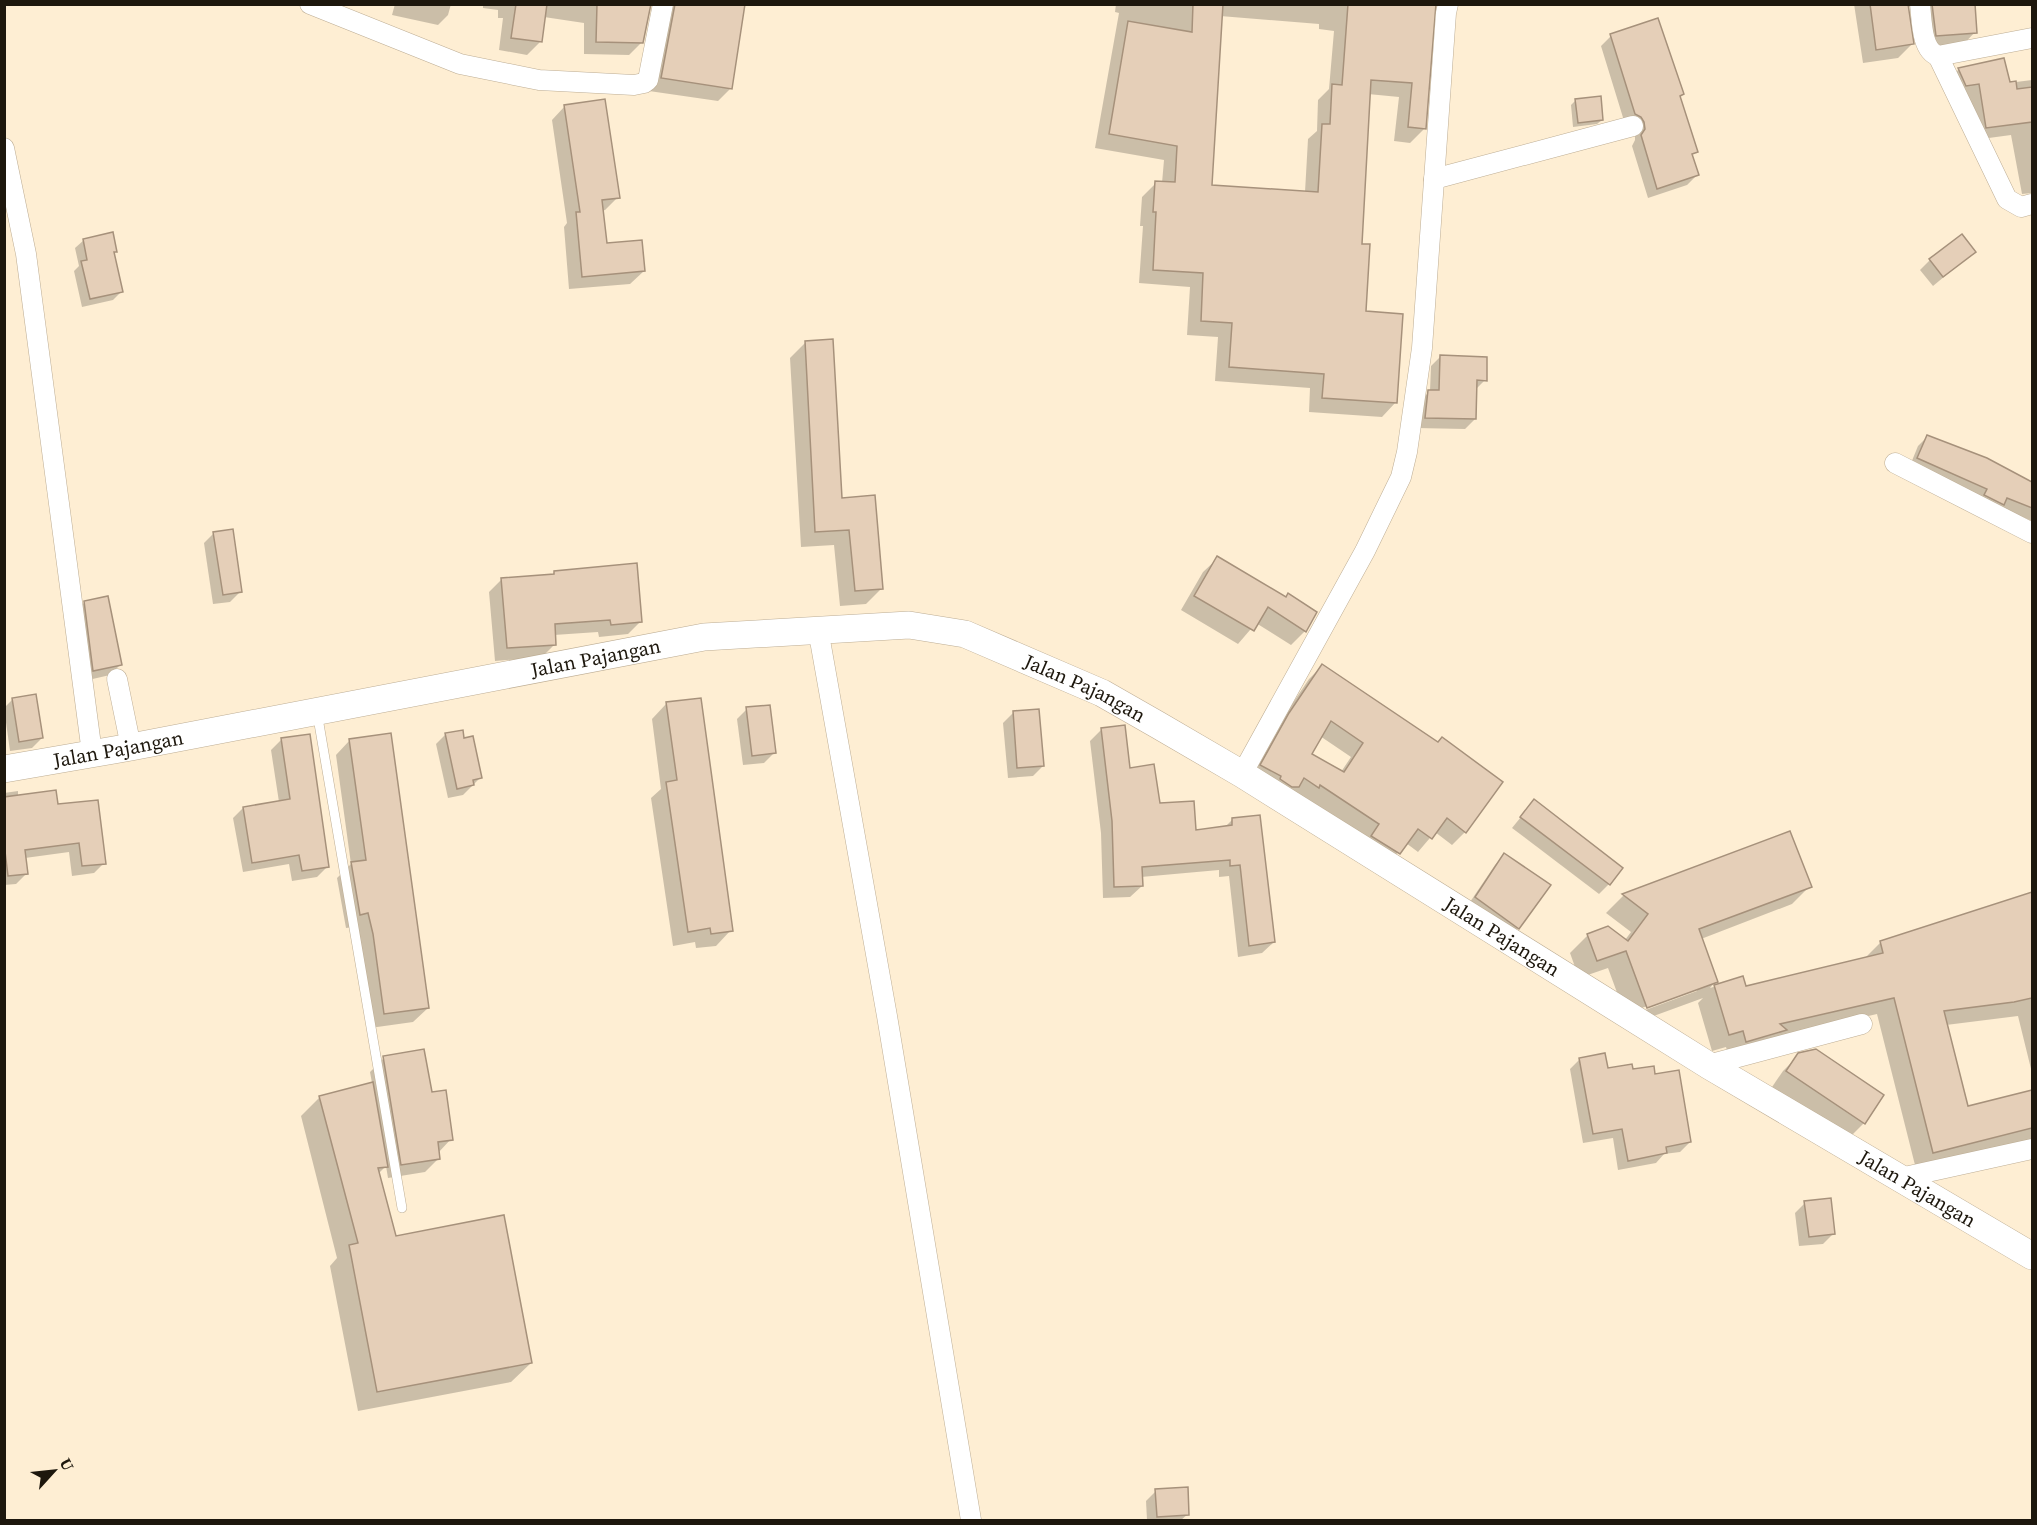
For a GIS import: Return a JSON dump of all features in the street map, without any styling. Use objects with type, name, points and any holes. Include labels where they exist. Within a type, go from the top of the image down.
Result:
[{"type":"main road","name":"Jalan Pajangan","points":[[4,769],[131,747],[704,637],[909,625],[965,634],[1102,693],[1242,774],[1708,1065],[2032,1256]]},
{"type":"street","points":[[310,4],[460,64],[539,80],[634,85],[648,80],[663,4]]},
{"type":"street","points":[[1242,774],[1365,551],[1401,477],[1407,452],[1422,348],[1448,4]]},
{"type":"street","points":[[1920,4],[1926,46],[1930,52],[1938,56],[2032,38]]},
{"type":"street","points":[[1938,56],[2007,199],[2021,207],[2032,204]]},
{"type":"street","points":[[1434,179],[1633,126]]},
{"type":"street","points":[[4,148],[26,254],[92,753]]},
{"type":"street","points":[[1895,463],[2032,533]]},
{"type":"street","points":[[818,629],[887,1016],[971,1521]]},
{"type":"street","points":[[117,679],[131,747]]},
{"type":"street","points":[[1708,1065],[1862,1024]]},
{"type":"street","points":[[1899,1178],[2032,1149]]},
{"type":"lane","points":[[316,710],[402,1208]]},
{"type":"building","points":[[516,4],[547,4],[542,42],[511,38]]},
{"type":"building","points":[[597,4],[651,4],[643,43],[596,42]]},
{"type":"building","points":[[675,4],[745,4],[732,89],[661,78]]},
{"type":"building","points":[[1193,4],[1223,4],[1212,185],[1318,192],[1322,124],[1330,124],[1332,84],[1342,85],[1348,4],[1436,4],[1426,129],[1408,127],[1412,83],[1371,80],[1362,244],[1370,244],[1366,311],[1403,314],[1397,403],[1322,398],[1324,374],[1229,367],[1232,323],[1201,321],[1203,273],[1153,270],[1155,181],[1175,182],[1177,146],[1109,134],[1128,21],[1192,32]]},
{"type":"building","points":[[1870,4],[1908,4],[1914,44],[1876,50]]},
{"type":"building","points":[[1932,4],[1975,4],[1977,33],[1936,36]]},
{"type":"building","points":[[1658,18],[1684,94],[1680,96],[1698,152],[1692,154],[1699,175],[1657,189],[1641,135],[1645,129],[1644,122],[1635,114],[1610,34]]},
{"type":"building","points":[[2004,58],[2010,82],[2016,81],[2017,89],[2032,87],[2032,122],[1986,128],[1979,84],[1966,86],[1958,68]]},
{"type":"building","points":[[1601,96],[1603,120],[1578,123],[1575,99]]},
{"type":"building","points":[[605,99],[620,198],[602,200],[607,243],[642,240],[645,271],[582,277],[576,212],[580,212],[564,105]]},
{"type":"building","points":[[113,232],[117,252],[114,252],[123,292],[90,299],[81,261],[87,260],[83,239]]},
{"type":"building","points":[[1962,234],[1976,252],[1943,277],[1929,259]]},
{"type":"building","points":[[833,339],[842,498],[875,495],[883,589],[855,591],[849,530],[815,532],[805,341]]},
{"type":"building","points":[[1440,355],[1487,357],[1487,381],[1477,380],[1476,419],[1425,418],[1428,390],[1439,390]]},
{"type":"building","points":[[1927,435],[1987,458],[2032,482],[2032,508],[2007,498],[2004,505],[1984,495],[1987,489],[1917,458]]},
{"type":"building","points":[[233,529],[242,592],[223,595],[213,532]]},
{"type":"building","points":[[1217,556],[1286,597],[1288,593],[1317,612],[1306,632],[1268,607],[1254,631],[1194,596]]},
{"type":"building","points":[[637,563],[642,622],[611,625],[610,620],[555,624],[556,645],[507,648],[501,578],[554,574],[554,571]]},
{"type":"building","points":[[108,596],[122,665],[93,671],[84,601]]},
{"type":"building","points":[[1322,664],[1438,742],[1442,737],[1503,782],[1466,833],[1447,818],[1432,839],[1418,829],[1400,854],[1371,836],[1379,824],[1320,785],[1319,788],[1304,778],[1299,787],[1292,787],[1280,779],[1281,776],[1260,765],[1289,713]],"holes":[[[1331,721],[1363,743],[1344,772],[1312,754]]]},
{"type":"building","points":[[36,694],[43,738],[19,742],[12,698]]},
{"type":"building","points":[[701,698],[733,931],[711,934],[710,928],[688,932],[666,782],[677,780],[666,702]]},
{"type":"building","points":[[770,705],[776,753],[752,756],[746,707]]},
{"type":"building","points":[[1039,709],[1044,766],[1017,768],[1013,711]]},
{"type":"building","points":[[1125,725],[1130,768],[1154,764],[1160,803],[1194,801],[1196,830],[1232,825],[1232,818],[1260,815],[1275,942],[1249,946],[1240,865],[1230,866],[1230,860],[1142,867],[1143,886],[1114,887],[1112,821],[1101,728]]},
{"type":"building","points":[[463,730],[464,738],[473,736],[482,778],[473,780],[474,785],[457,789],[445,733]]},
{"type":"building","points":[[391,733],[429,1008],[384,1014],[373,934],[368,913],[360,915],[351,862],[366,860],[349,739]]},
{"type":"building","points":[[310,734],[329,867],[302,871],[299,855],[252,863],[243,807],[290,799],[281,738]]},
{"type":"building","points":[[56,790],[58,804],[98,800],[106,864],[82,866],[79,843],[25,850],[28,874],[8,876],[4,843],[4,797]]},
{"type":"building","points":[[1534,799],[1623,868],[1610,885],[1520,817]]},
{"type":"building","points":[[1790,831],[1812,887],[1699,929],[1718,982],[1647,1008],[1626,951],[1597,961],[1587,934],[1608,926],[1628,941],[1648,914],[1622,894]]},
{"type":"building","points":[[1504,853],[1551,885],[1519,929],[1475,897]]},
{"type":"building","points":[[2032,892],[2032,998],[1944,1011],[1968,1106],[2032,1090],[2032,1128],[1933,1153],[1894,998],[1780,1024],[1787,1030],[1746,1042],[1743,1031],[1729,1035],[1714,985],[1743,976],[1746,986],[1883,953],[1880,941]]},
{"type":"building","points":[[424,1049],[432,1092],[446,1090],[453,1140],[438,1142],[440,1159],[401,1165],[383,1056]]},
{"type":"building","points":[[1816,1049],[1884,1095],[1865,1124],[1786,1071],[1798,1053]]},
{"type":"building","points":[[1605,1053],[1608,1068],[1632,1064],[1633,1069],[1654,1066],[1655,1074],[1679,1070],[1691,1142],[1666,1147],[1667,1153],[1628,1161],[1622,1129],[1593,1134],[1579,1058]]},
{"type":"building","points":[[373,1082],[388,1167],[378,1168],[396,1236],[504,1215],[532,1363],[377,1392],[349,1245],[358,1243],[319,1096]]},
{"type":"building","points":[[1831,1198],[1835,1234],[1809,1237],[1804,1201]]},
{"type":"building","points":[[1188,1487],[1189,1515],[1157,1517],[1155,1489]]}]
